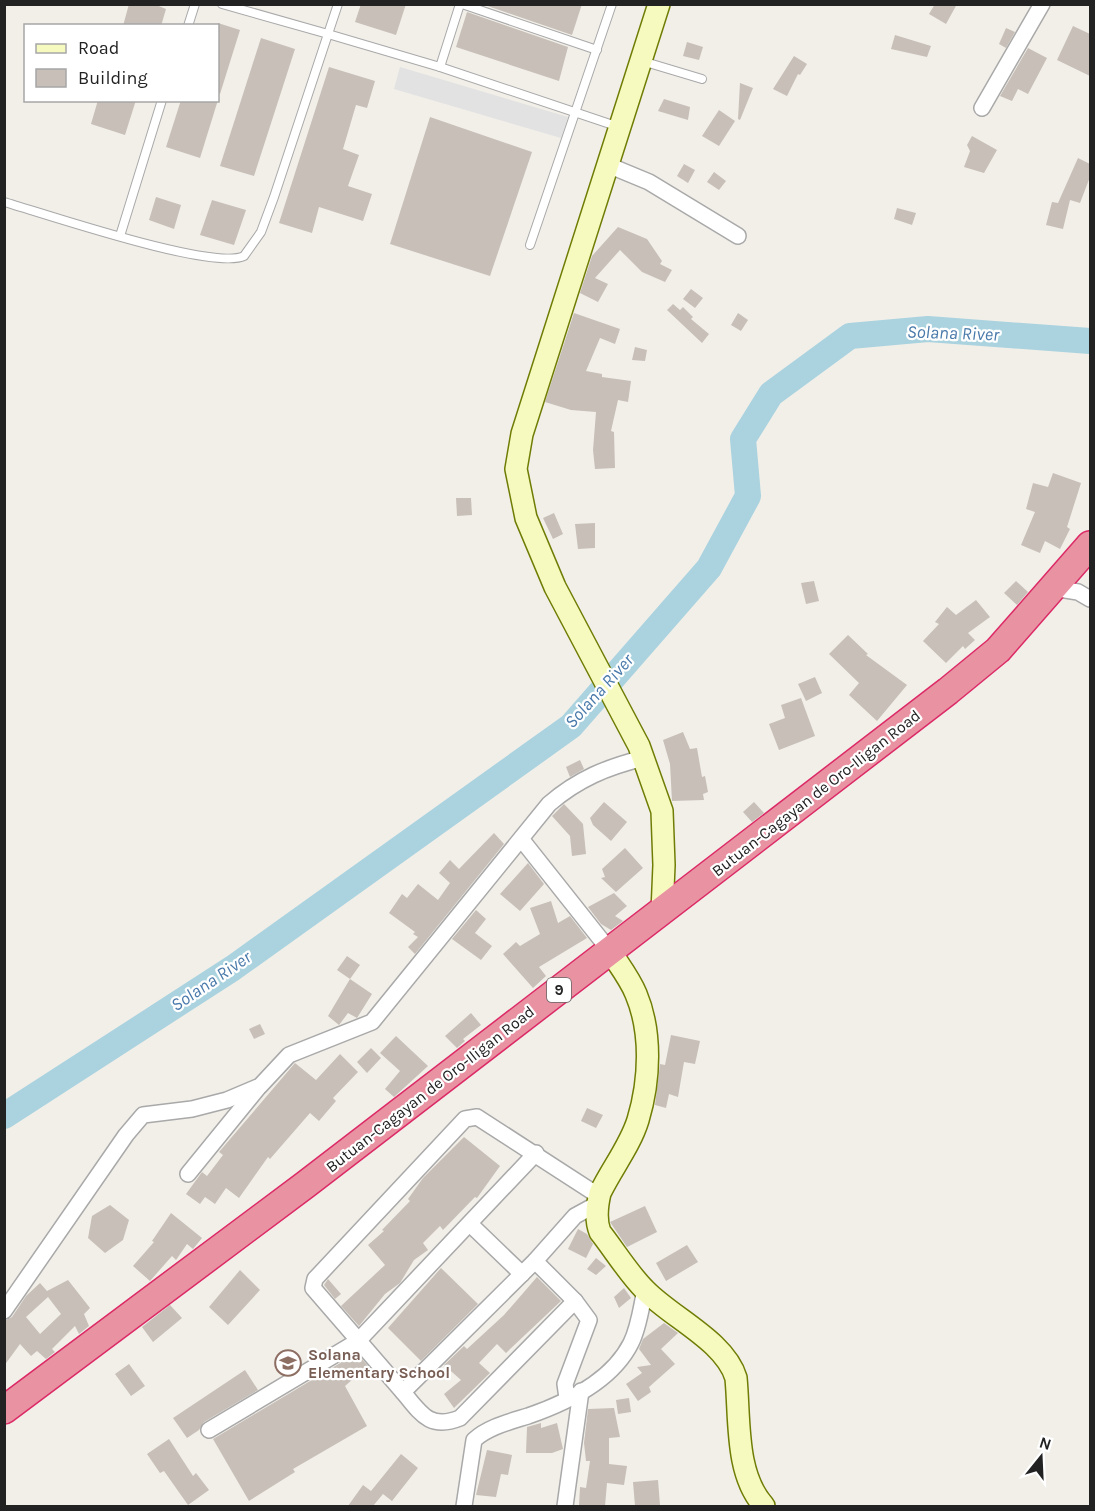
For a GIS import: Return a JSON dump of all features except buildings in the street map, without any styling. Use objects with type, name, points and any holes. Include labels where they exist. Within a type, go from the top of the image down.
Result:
[{"type":"highway","name":"Butuan-Cagayan de Oro-Iligan Road","points":[[4,1410],[305,1185],[948,691],[998,650],[1090,545]]},
{"type":"street","points":[[659,4],[522,434],[516,469],[526,518],[555,587],[641,752],[662,811],[664,865],[662,912]]},
{"type":"street","points":[[982,108],[1042,4]]},
{"type":"street","points":[[608,165],[649,182],[738,236]]},
{"type":"street","points":[[1053,588],[1088,593]]},
{"type":"street","points":[[188,1173],[260,1086],[290,1055],[372,1022],[549,804],[582,779],[641,752]]},
{"type":"street","points":[[403,1392],[535,1261],[575,1216],[598,1200],[638,1120],[648,1063],[647,1039],[638,998],[610,951],[522,840]]},
{"type":"street","points":[[4,1311],[126,1135],[144,1115],[192,1109],[227,1101],[260,1086]]},
{"type":"street","points":[[575,1301],[460,1418],[448,1423],[425,1418],[313,1288],[313,1283],[465,1119],[477,1117],[536,1153],[598,1200],[600,1232],[645,1290],[721,1352],[732,1365],[736,1378],[745,1472],[751,1488],[764,1506]]},
{"type":"street","points":[[208,1430],[358,1341],[536,1153]]},
{"type":"street","points":[[470,1224],[522,1274]]},
{"type":"street","points":[[535,1261],[575,1301],[588,1316],[589,1323],[565,1384],[574,1395],[565,1506]]},
{"type":"street","points":[[464,1506],[474,1440],[487,1430],[537,1413],[574,1395],[608,1373],[630,1344],[645,1290]]},
{"type":"lane","points":[[189,24],[195,4]]},
{"type":"lane","points":[[222,4],[440,68],[620,127]]},
{"type":"lane","points":[[4,202],[120,236],[207,258],[229,260],[244,256],[261,232],[338,4]]},
{"type":"lane","points":[[440,68],[461,4],[597,50]]},
{"type":"lane","points":[[530,245],[612,4]]},
{"type":"lane","points":[[641,61],[702,79]]},
{"type":"lane","points":[[120,236],[161,102]]},
{"type":"shaded area","points":[[400,67],[568,117],[561,138],[394,89]]},
{"type":"waterway","name":"Solana River","points":[[4,1116],[233,968],[571,726],[709,568],[748,496],[743,439],[771,394],[850,336],[928,329],[1090,341]]},
{"type":"place","name":"Solana Elementary School","points":[[288,1363]]}]
